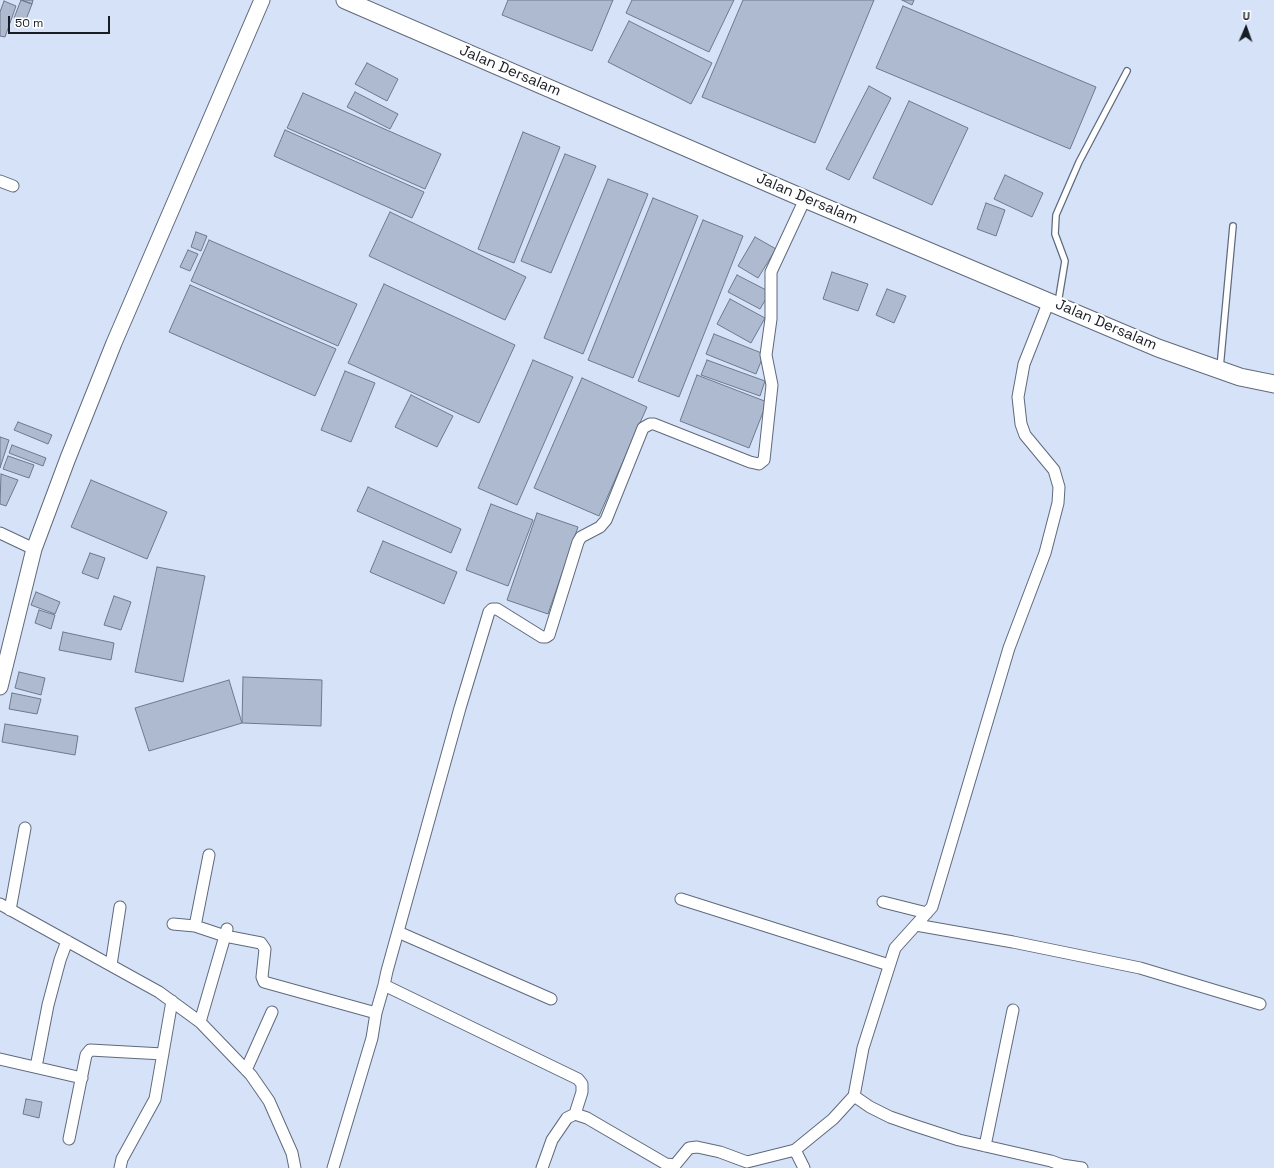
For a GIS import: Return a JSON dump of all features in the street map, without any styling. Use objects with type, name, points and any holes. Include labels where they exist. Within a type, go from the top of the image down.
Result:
[{"type":"main road","points":[[0,687],[34,549],[68,458],[114,343],[262,0]]},
{"type":"main road","name":"Jalan Dersalam","points":[[345,0],[805,199],[1158,348],[1220,371],[1261,383],[1274,384]]},
{"type":"street","points":[[0,181],[13,186]]},
{"type":"street","points":[[334,1168],[372,1038],[376,1013],[458,715],[489,612],[492,609],[497,609],[542,637],[549,635],[578,542],[581,538],[600,527],[606,520],[643,428],[650,424],[654,424],[750,462],[759,464],[763,462],[772,385],[766,355],[771,319],[771,272],[805,199]]},
{"type":"street","points":[[542,1168],[552,1140],[567,1118],[575,1114],[587,1118],[666,1164],[675,1167],[686,1151],[693,1148],[720,1152],[747,1162],[795,1150],[833,1119],[854,1096],[863,1048],[894,948],[932,907],[1009,648],[1045,553],[1058,503],[1059,487],[1054,470],[1026,435],[1021,424],[1018,397],[1024,364],[1054,303]]},
{"type":"street","points":[[0,533],[34,549]]},
{"type":"street","points":[[25,828],[5,907],[111,965],[172,1001],[200,1022],[246,1070],[269,1100],[292,1153],[295,1168]]},
{"type":"street","points":[[195,926],[209,855]]},
{"type":"street","points":[[681,899],[889,965]]},
{"type":"street","points":[[884,902],[927,913]]},
{"type":"street","points":[[111,965],[120,907]]},
{"type":"street","points":[[173,924],[195,926],[226,932],[260,943],[264,946],[262,979],[267,983],[376,1013]]},
{"type":"street","points":[[916,925],[1012,942],[1140,968],[1260,1004]]},
{"type":"street","points":[[200,1022],[226,932]]},
{"type":"street","points":[[398,932],[551,999]]},
{"type":"street","points":[[36,1068],[48,1005],[60,960],[67,941]]},
{"type":"street","points":[[384,985],[578,1079],[582,1084],[582,1092],[575,1114]]},
{"type":"street","points":[[120,1168],[122,1159],[155,1099],[172,1001]]},
{"type":"street","points":[[985,1146],[1013,1010]]},
{"type":"street","points":[[246,1070],[272,1012]]},
{"type":"street","points":[[69,1139],[86,1055],[92,1049],[163,1054]]},
{"type":"street","points":[[0,1059],[82,1078]]},
{"type":"street","points":[[854,1096],[890,1117],[959,1140],[1062,1167],[1082,1168]]},
{"type":"street","points":[[795,1150],[804,1168]]},
{"type":"lane","points":[[1054,303],[1065,261],[1055,234],[1056,215],[1079,162],[1127,71]]},
{"type":"lane","points":[[1220,371],[1233,226]]},
{"type":"building","points":[[21,0],[32,4],[25,22],[14,18]]},
{"type":"building","points":[[21,0],[33,0],[32,4]]},
{"type":"building","points":[[508,0],[613,0],[592,51],[502,15]]},
{"type":"building","points":[[632,0],[734,0],[709,52],[626,13]]},
{"type":"building","points":[[743,0],[874,0],[815,143],[702,97]]},
{"type":"building","points":[[902,0],[914,0],[912,5]]},
{"type":"building","points":[[4,1],[16,6],[5,37],[0,36],[0,12]]},
{"type":"building","points":[[903,6],[1096,87],[1070,149],[876,68]]},
{"type":"building","points":[[629,21],[712,63],[691,104],[608,62]]},
{"type":"building","points":[[367,63],[398,79],[387,101],[355,84]]},
{"type":"building","points":[[869,86],[891,98],[849,180],[826,169]]},
{"type":"building","points":[[355,92],[398,114],[390,129],[347,107]]},
{"type":"building","points":[[303,93],[441,154],[425,189],[287,128]]},
{"type":"building","points":[[909,101],[968,128],[932,205],[873,178]]},
{"type":"building","points":[[285,130],[424,192],[412,218],[274,156]]},
{"type":"building","points":[[523,132],[560,147],[514,263],[478,249]]},
{"type":"building","points":[[565,154],[596,166],[551,273],[521,261]]},
{"type":"building","points":[[1005,175],[1043,193],[1032,217],[994,199]]},
{"type":"building","points":[[608,179],[648,194],[583,354],[544,338]]},
{"type":"building","points":[[653,198],[698,216],[633,378],[588,360]]},
{"type":"building","points":[[986,203],[1005,210],[996,236],[977,229]]},
{"type":"building","points":[[390,212],[526,277],[505,320],[369,256]]},
{"type":"building","points":[[703,220],[743,236],[679,397],[638,381]]},
{"type":"building","points":[[196,232],[207,236],[201,251],[191,247]]},
{"type":"building","points":[[755,237],[776,249],[758,278],[738,266]]},
{"type":"building","points":[[209,240],[357,304],[338,346],[191,281]]},
{"type":"building","points":[[188,250],[198,254],[190,271],[180,267]]},
{"type":"building","points":[[832,272],[868,284],[858,311],[823,299]]},
{"type":"building","points":[[737,275],[770,292],[760,309],[728,292]]},
{"type":"building","points":[[384,284],[515,345],[479,423],[348,363]]},
{"type":"building","points":[[190,285],[336,349],[315,396],[169,332]]},
{"type":"building","points":[[887,289],[906,296],[894,323],[876,315]]},
{"type":"building","points":[[730,299],[765,318],[751,343],[717,324]]},
{"type":"building","points":[[714,334],[764,354],[756,374],[706,354]]},
{"type":"building","points":[[533,360],[573,377],[517,505],[478,488]]},
{"type":"building","points":[[707,360],[765,381],[760,396],[701,375]]},
{"type":"building","points":[[345,371],[375,383],[351,442],[321,430]]},
{"type":"building","points":[[697,375],[767,402],[749,448],[680,421]]},
{"type":"building","points":[[582,378],[647,407],[599,516],[534,488]]},
{"type":"building","points":[[411,395],[453,416],[437,447],[395,427]]},
{"type":"building","points":[[18,422],[52,435],[48,444],[14,430]]},
{"type":"building","points":[[0,437],[9,440],[0,468]]},
{"type":"building","points":[[12,445],[46,458],[43,466],[9,453]]},
{"type":"building","points":[[8,456],[34,465],[29,478],[3,469]]},
{"type":"building","points":[[1,474],[18,480],[6,506],[0,504]]},
{"type":"building","points":[[91,480],[167,512],[147,559],[71,527]]},
{"type":"building","points":[[368,487],[461,529],[451,553],[357,511]]},
{"type":"building","points":[[491,504],[533,520],[508,586],[466,570]]},
{"type":"building","points":[[537,513],[578,527],[548,614],[507,600]]},
{"type":"building","points":[[383,541],[457,572],[444,604],[370,572]]},
{"type":"building","points":[[90,553],[105,558],[98,579],[82,573]]},
{"type":"building","points":[[157,567],[205,576],[183,682],[135,672]]},
{"type":"building","points":[[36,592],[60,602],[55,614],[31,605]]},
{"type":"building","points":[[114,596],[131,602],[121,630],[104,625]]},
{"type":"building","points":[[39,610],[55,615],[51,629],[35,623]]},
{"type":"building","points":[[63,632],[114,643],[111,660],[59,650]]},
{"type":"building","points":[[19,672],[45,678],[41,695],[15,688]]},
{"type":"building","points":[[243,677],[322,680],[321,726],[242,723]]},
{"type":"building","points":[[229,680],[242,723],[149,751],[135,708]]},
{"type":"building","points":[[12,693],[41,699],[37,714],[9,709]]},
{"type":"building","points":[[5,724],[78,736],[75,755],[2,742]]},
{"type":"building","points":[[26,1099],[42,1102],[39,1118],[23,1114]]}]
